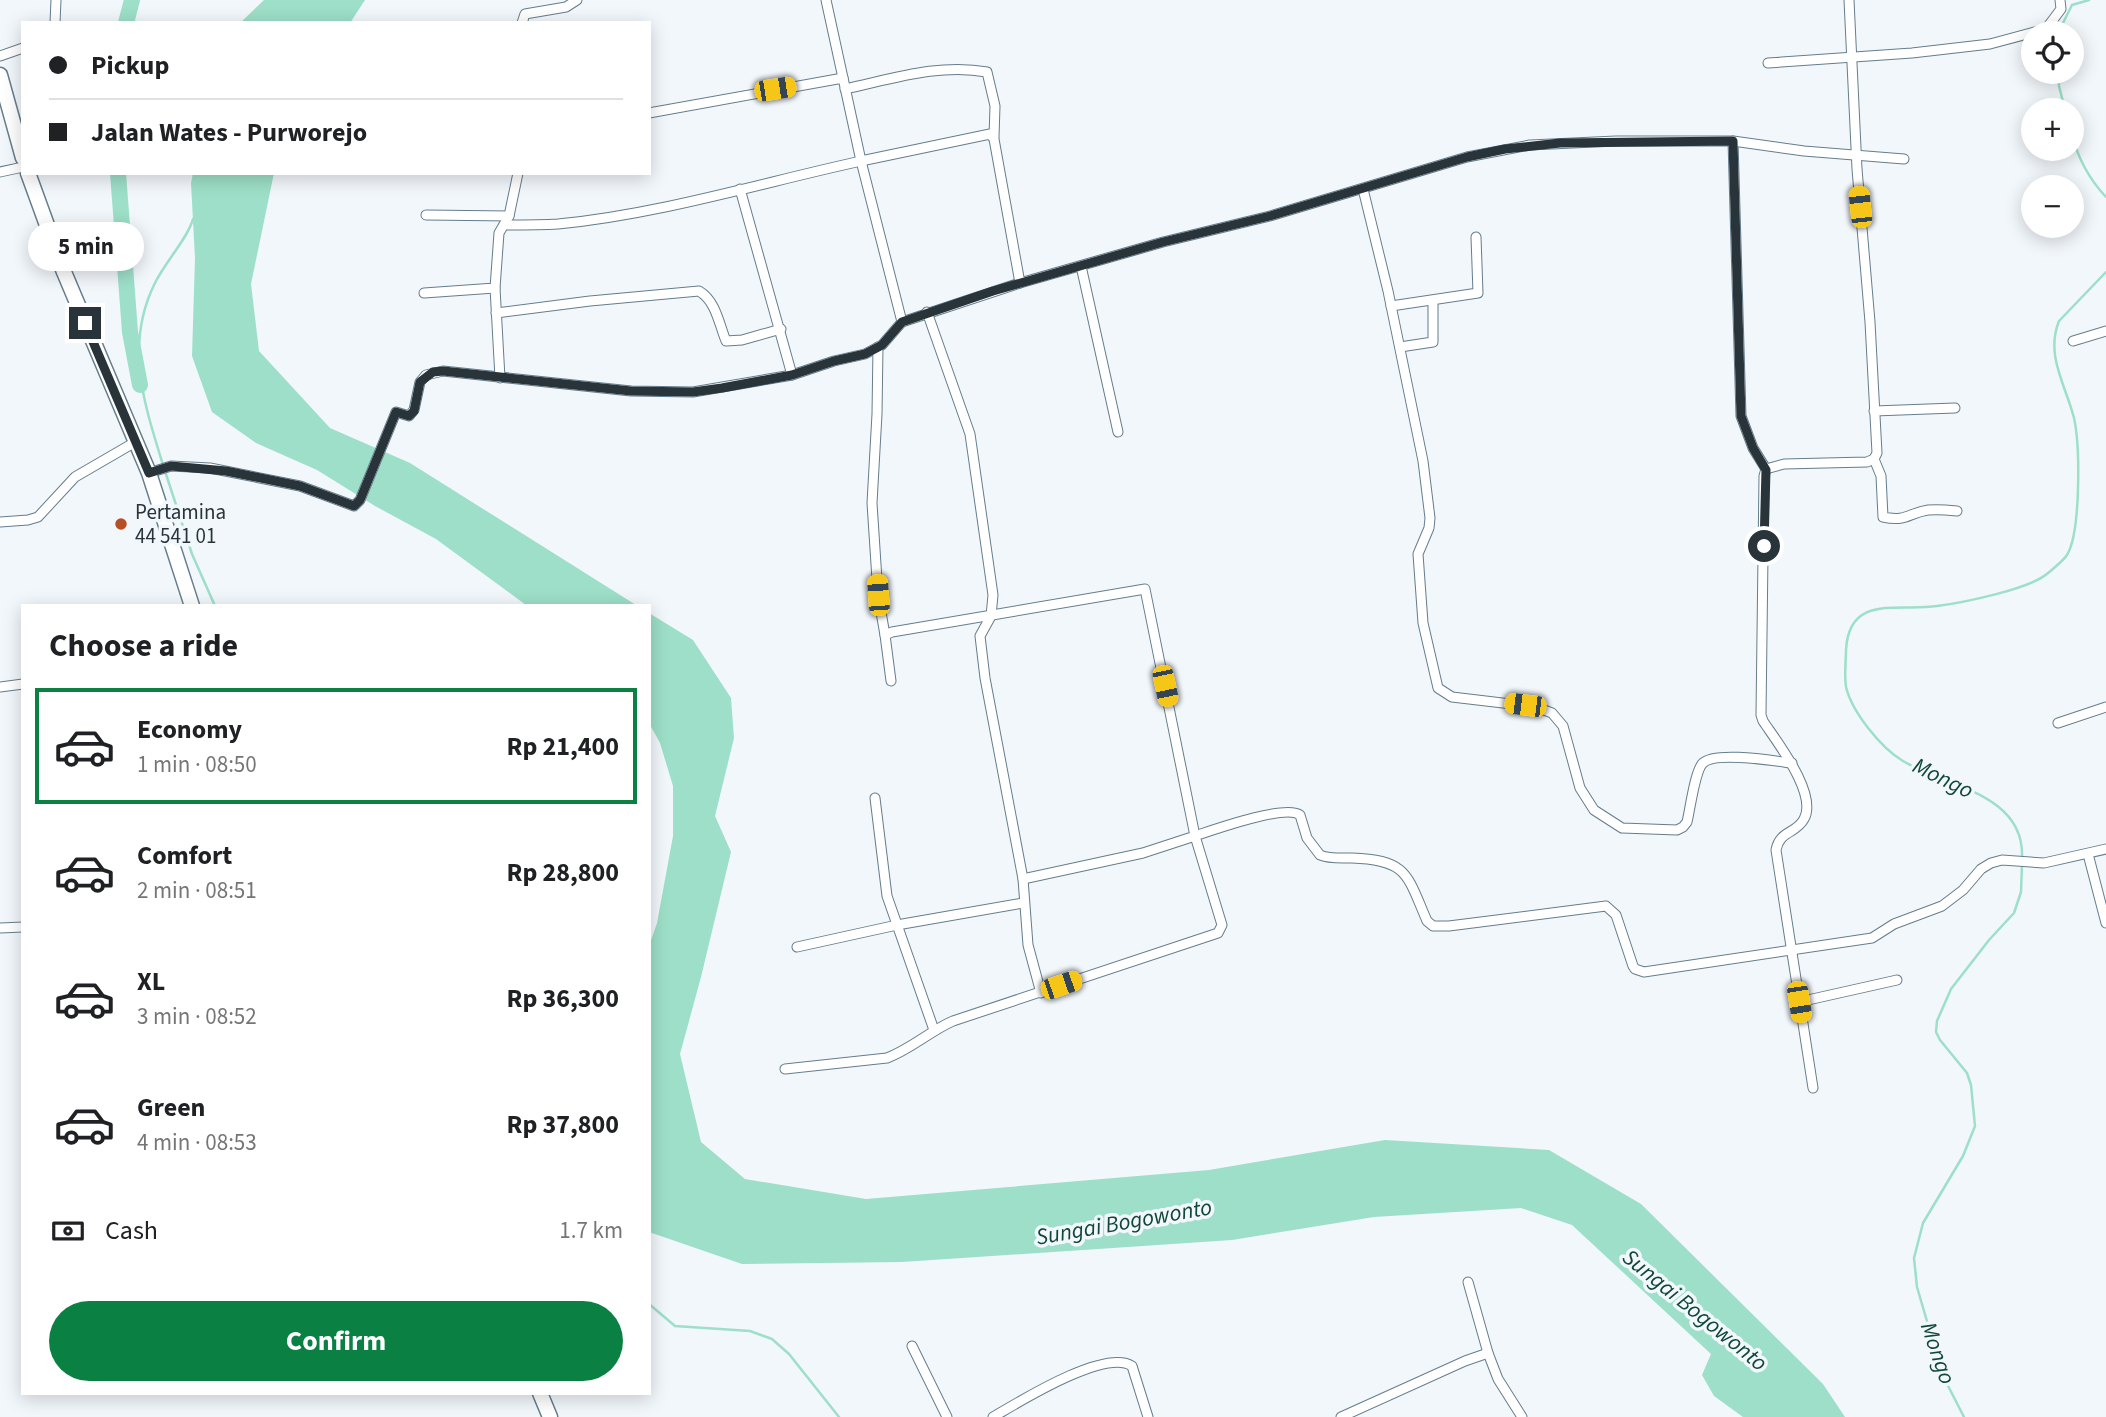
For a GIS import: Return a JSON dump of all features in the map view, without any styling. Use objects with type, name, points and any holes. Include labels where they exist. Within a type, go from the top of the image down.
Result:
[{"type":"highway","points":[[0,75],[21,151]]},
{"type":"highway","points":[[29,175],[64,272],[153,472],[191,604]]},
{"type":"highway","points":[[541,1395],[550,1417]]},
{"type":"street","points":[[55,21],[56,0]]},
{"type":"street","points":[[523,21],[525,14],[566,7],[577,0]]},
{"type":"street","points":[[826,0],[861,161],[902,322]]},
{"type":"street","points":[[1766,470],[1784,464],[1867,462],[1874,459],[1877,453],[1870,322],[1856,154],[1849,0]]},
{"type":"street","points":[[1768,63],[1959,49],[1990,44],[2046,29],[2061,9],[2060,0]]},
{"type":"street","points":[[0,56],[21,49]]},
{"type":"street","points":[[845,89],[939,70],[968,68],[987,72],[995,106],[994,137],[1020,283]]},
{"type":"street","points":[[651,113],[843,78]]},
{"type":"street","points":[[426,215],[558,224],[618,215],[987,134],[994,137]]},
{"type":"street","points":[[153,472],[171,466],[221,470],[300,486],[352,506],[360,500],[396,412],[409,416],[414,411],[420,382],[433,372],[631,391],[693,392],[792,375],[865,354],[878,347],[902,322],[1020,283],[1163,242],[1270,216],[1467,157],[1530,145],[1616,141],[1733,141],[1804,151],[1904,159]]},
{"type":"street","points":[[1733,141],[1741,416],[1753,448],[1766,470],[1761,715],[1763,722],[1792,763],[1806,800],[1805,817],[1800,824],[1780,838],[1776,850],[1813,1088]]},
{"type":"street","points":[[0,172],[21,167]]},
{"type":"street","points":[[500,378],[495,288],[499,233],[506,221],[518,175]]},
{"type":"street","points":[[740,189],[792,375]]},
{"type":"street","points":[[1363,189],[1391,306],[1423,461],[1430,518],[1429,528],[1418,555],[1423,623],[1438,688],[1451,697],[1525,705],[1552,713],[1563,726],[1580,788],[1588,802],[1602,816],[1629,829],[1677,830],[1683,827],[1687,822],[1700,767],[1707,760],[1728,758],[1792,763]]},
{"type":"street","points":[[1391,306],[1478,293],[1476,237]]},
{"type":"street","points":[[1081,266],[1118,432]]},
{"type":"street","points":[[424,293],[495,288]]},
{"type":"street","points":[[496,313],[699,291],[707,295],[712,304],[726,341],[742,340],[780,329]]},
{"type":"street","points":[[1400,347],[1433,342],[1433,301]]},
{"type":"street","points":[[927,312],[970,435],[993,595],[991,616],[980,636],[985,678],[1023,879],[1028,945],[1041,993]]},
{"type":"street","points":[[2073,341],[2106,331]]},
{"type":"street","points":[[878,347],[872,503],[878,595],[891,681]]},
{"type":"street","points":[[1874,411],[1955,408]]},
{"type":"street","points":[[0,522],[38,517],[75,478],[137,441]]},
{"type":"street","points":[[1874,459],[1881,476],[1883,517],[1905,519],[1929,510],[1957,511]]},
{"type":"street","points":[[785,1069],[887,1058],[907,1049],[934,1030],[989,1008],[1221,932],[1223,925],[1195,836],[1145,589],[901,630],[885,635]]},
{"type":"street","points":[[0,687],[21,684]]},
{"type":"street","points":[[2058,723],[2106,707]]},
{"type":"street","points":[[875,799],[887,896],[934,1030]]},
{"type":"street","points":[[1023,879],[1143,853],[1247,820],[1294,811],[1300,815],[1307,838],[1320,855],[1383,860],[1400,869],[1408,877],[1427,921],[1433,926],[1606,906],[1616,915],[1633,966],[1639,971],[1648,972],[1878,936],[1894,924],[1942,906],[1991,863],[2002,860],[2044,863],[2106,849]]},
{"type":"street","points":[[2088,854],[2106,923]]},
{"type":"street","points":[[797,947],[897,925],[1023,903]]},
{"type":"street","points":[[0,928],[21,927]]},
{"type":"street","points":[[1799,1002],[1897,980]]},
{"type":"street","points":[[1468,1282],[1498,1379],[1522,1417]]},
{"type":"street","points":[[912,1346],[947,1417]]},
{"type":"street","points":[[1341,1417],[1364,1413],[1440,1372],[1488,1353]]},
{"type":"street","points":[[993,1417],[1041,1389],[1084,1370],[1124,1362],[1132,1366],[1148,1417]]},
{"type":"water","points":[[264,0],[365,0],[351,21],[242,21]]},
{"type":"water","points":[[193,175],[274,175],[251,284],[259,351],[330,428],[410,463],[634,604],[525,604],[436,539],[317,470],[256,443],[212,412],[192,356],[195,258]]},
{"type":"water","name":"Sungai Bogowonto","points":[[651,614],[693,640],[731,698],[734,738],[715,816],[731,852],[680,1054],[701,1142],[745,1179],[866,1199],[1209,1170],[1385,1140],[1549,1150],[1641,1204],[1823,1384],[1845,1417],[1743,1417],[1714,1396],[1702,1375],[1711,1354],[1572,1225],[1521,1208],[1374,1217],[1232,1240],[902,1262],[742,1264],[651,1233],[651,940],[657,923],[673,836],[673,786],[660,743],[651,727]]},
{"type":"waterway","points":[[127,21],[132,0]]},
{"type":"waterway","name":"Mongo","points":[[2064,21],[2072,5],[2089,0]]},
{"type":"waterway","name":"Mongo","points":[[2059,84],[2062,98]]},
{"type":"waterway","name":"Mongo","points":[[2082,161],[2106,197]]},
{"type":"waterway","points":[[118,175],[130,332],[140,385]]},
{"type":"waterway","points":[[163,465],[149,419],[140,374],[140,329],[155,283],[193,219]]},
{"type":"waterway","name":"Mongo","points":[[2022,858],[2019,836],[2010,819],[1996,805],[1979,794],[1903,761],[1877,738],[1849,697],[1845,682],[1846,650],[1849,632],[1856,620],[1866,613],[1878,609],[1948,604],[2012,590],[2039,579],[2067,555],[2072,544],[2077,509],[2077,448],[2074,418],[2055,358],[2055,334],[2059,321],[2106,272]]},
{"type":"waterway","points":[[165,471],[192,554],[214,604]]},
{"type":"waterway","name":"Mongo","points":[[1964,1417],[1943,1376],[1917,1287],[1914,1258],[1923,1223],[1963,1156],[1975,1126],[1971,1085],[1967,1073],[1940,1040],[1936,1032],[1937,1021],[1951,989],[2014,913],[2021,892],[2022,864]]},
{"type":"waterway","points":[[651,1306],[675,1326],[750,1331],[772,1339],[789,1354],[839,1417]]},
{"type":"place","name":"Pertamina 44 541 01","points":[[121,524]]},
{"type":"route","points":[[85,323],[149,473],[171,466],[193,466],[242,473],[300,486],[354,506],[360,500],[396,412],[409,416],[414,411],[420,382],[433,372],[631,391],[693,392],[722,388],[792,375],[865,354],[882,345],[902,322],[993,291],[1163,242],[1270,216],[1467,157],[1530,145],[1560,143],[1733,141],[1741,416],[1753,448],[1766,470],[1764,546]]}]
